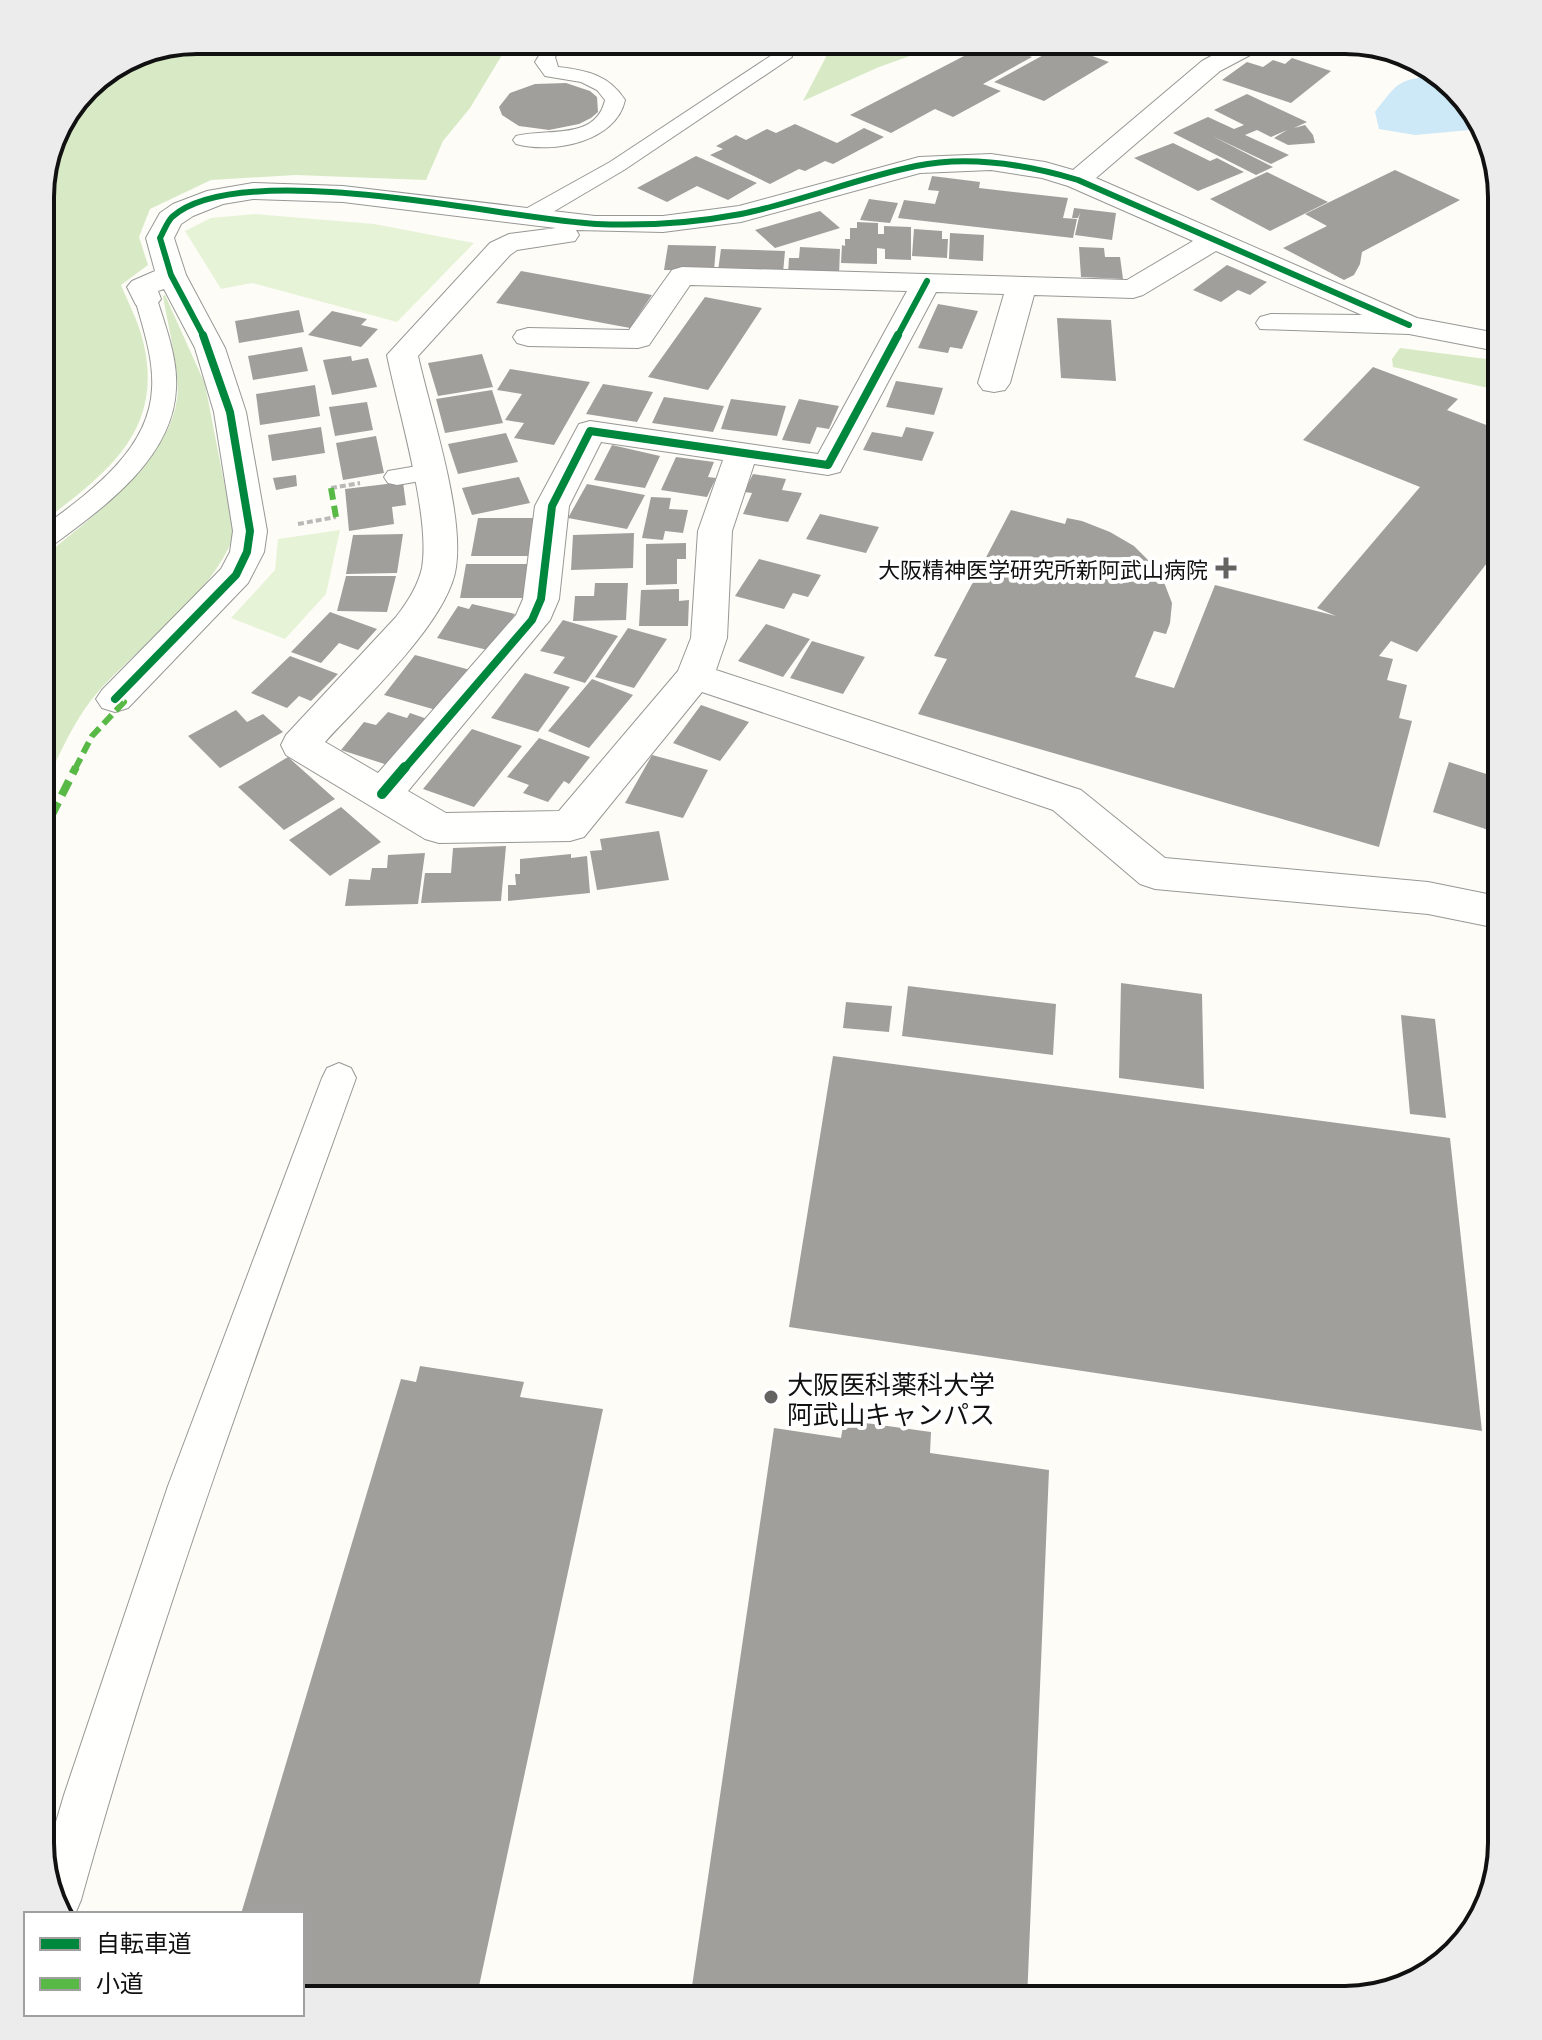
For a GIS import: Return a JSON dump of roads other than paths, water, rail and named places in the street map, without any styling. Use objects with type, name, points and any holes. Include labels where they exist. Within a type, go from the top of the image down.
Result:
[{"type":"street","points":[[1078,180],[1211,66],[1234,54]]},
{"type":"street","points":[[742,453],[715,531],[709,638],[695,676],[570,826],[439,828],[300,745],[409,626],[431,592],[439,569],[441,535],[413,474],[402,355],[509,243],[741,214],[919,165],[945,162],[1009,163],[1078,180],[1409,325]]},
{"type":"street","points":[[115,699],[236,575],[259,530],[230,412],[210,348],[171,275],[160,238],[170,219],[200,203],[241,193],[289,190],[528,217],[642,225]]},
{"type":"street","points":[[528,337],[638,339],[682,276],[1133,289],[1214,240]]},
{"type":"street","points":[[146,299],[142,287],[171,275]]},
{"type":"street","points":[[382,794],[532,620],[541,599],[552,506],[590,431],[828,465],[927,281]]},
{"type":"street","points":[[994,383],[1022,284]]},
{"type":"street","points":[[1271,323],[1409,325],[1488,340]]},
{"type":"street","points":[[695,676],[1067,800],[1155,873],[1428,898],[1488,910]]},
{"type":"lane","points":[[523,140],[551,140],[579,135],[600,125],[613,113],[615,100],[606,88],[589,78],[552,72],[547,67],[548,54]]},
{"type":"lane","points":[[528,217],[617,166],[782,57],[781,54]]},
{"type":"lane","points":[[54,531],[101,492],[152,434],[164,399],[157,343],[146,299]]},
{"type":"lane","points":[[61,1886],[105,1731],[159,1568],[339,1078]]},
{"type":"water","points":[[1422,77],[1439,90],[1471,130],[1415,135],[1379,129],[1375,112],[1389,93],[1401,83]]},
{"type":"place","name":"大阪精神医学研究所新阿武山病院","points":[[1226,568]]},
{"type":"place","name":"大阪医科薬科大学 阿武山キャンパス","points":[[771,1397]]}]
